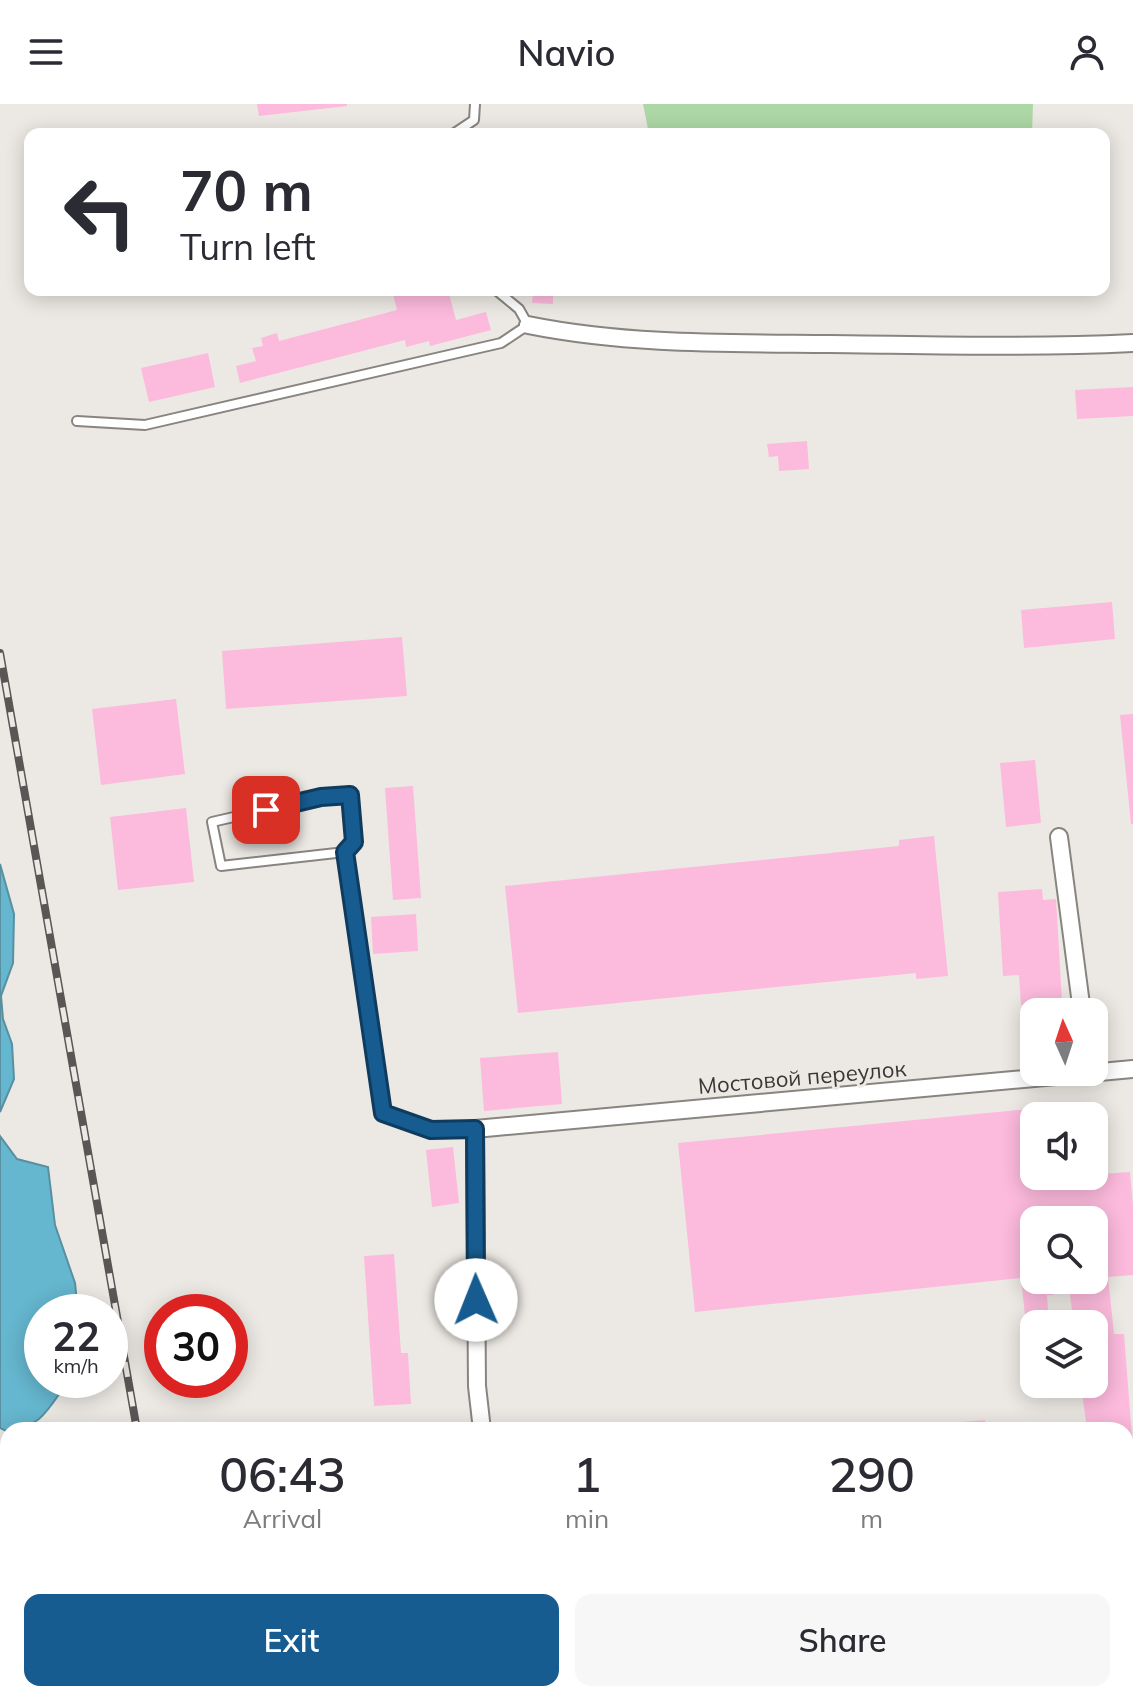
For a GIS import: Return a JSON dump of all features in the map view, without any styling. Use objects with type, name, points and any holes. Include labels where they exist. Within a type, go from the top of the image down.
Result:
[{"type":"street","points":[[528,325],[578,335],[677,343],[1044,347],[1133,343]]},
{"type":"street","points":[[1059,837],[1080,998]]},
{"type":"street","name":"Мостовой переулок","points":[[1108,1071],[1133,1069]]},
{"type":"street","name":"Мостовой переулок","points":[[475,1129],[1020,1078]]},
{"type":"street","points":[[475,1129],[477,1386],[481,1422]]},
{"type":"lane","points":[[462,128],[474,120],[475,104]]},
{"type":"lane","points":[[77,421],[145,425],[501,343],[528,325],[519,309],[503,296]]},
{"type":"lane","points":[[350,795],[354,842],[345,852],[221,866],[212,822],[321,797],[350,795]]},
{"type":"lane","points":[[345,852],[383,1113],[431,1130],[475,1129]]},
{"type":"green space","points":[[643,104],[1033,104],[1032,128],[648,128]]},
{"type":"water","points":[[0,864],[14,914],[13,963],[1,996],[3,1019],[12,1044],[14,1079],[0,1112]]},
{"type":"water","points":[[0,1136],[17,1159],[48,1167],[55,1225],[75,1283],[76,1294],[24,1294],[24,1398],[56,1398],[35,1422],[0,1422]]},
{"type":"building","points":[[257,104],[347,104],[347,106],[259,116]]},
{"type":"building","points":[[394,296],[450,296],[456,320],[486,312],[491,330],[430,346],[429,341],[406,347],[405,340],[240,383],[236,366],[256,361],[252,348],[263,346],[261,338],[277,333],[279,341],[397,310]]},
{"type":"building","points":[[533,296],[553,296],[553,304],[532,303]]},
{"type":"building","points":[[208,353],[215,387],[149,402],[141,368]]},
{"type":"building","points":[[1133,387],[1133,416],[1077,419],[1075,390]]},
{"type":"building","points":[[807,441],[809,469],[779,471],[778,456],[769,457],[767,444]]},
{"type":"building","points":[[1112,602],[1115,639],[1024,648],[1021,610]]},
{"type":"building","points":[[402,637],[407,696],[226,709],[222,651]]},
{"type":"building","points":[[176,699],[185,774],[101,785],[92,709]]},
{"type":"building","points":[[1133,714],[1133,824],[1131,824],[1120,715]]},
{"type":"building","points":[[1035,760],[1041,823],[1006,827],[1000,763]]},
{"type":"building","points":[[413,786],[421,898],[393,900],[385,788]]},
{"type":"building","points":[[186,808],[194,882],[118,890],[110,817]]},
{"type":"building","points":[[934,836],[948,976],[916,979],[916,973],[518,1013],[505,886],[899,846],[899,840]]},
{"type":"building","points":[[1042,889],[1043,900],[1056,899],[1062,998],[1021,998],[1019,975],[1003,976],[998,892]]},
{"type":"building","points":[[416,914],[418,951],[373,954],[371,917]]},
{"type":"building","points":[[558,1052],[562,1104],[484,1111],[480,1058]]},
{"type":"building","points":[[1020,1110],[1020,1190],[1108,1190],[1108,1174],[1130,1172],[1133,1275],[1108,1277],[1108,1206],[1020,1206],[1020,1278],[695,1312],[678,1143]]},
{"type":"building","points":[[453,1147],[459,1203],[432,1207],[426,1150]]},
{"type":"building","points":[[394,1254],[401,1353],[408,1353],[411,1404],[374,1406],[364,1256]]},
{"type":"building","points":[[1108,1277],[1114,1334],[1124,1334],[1131,1422],[1086,1422],[1083,1398],[1108,1398],[1108,1310],[1072,1310],[1070,1294],[1108,1294]]},
{"type":"building","points":[[1023,1294],[1054,1294],[1047,1295],[1048,1310],[1024,1310]]},
{"type":"railway","points":[[0,653],[136,1422]]},
{"type":"route","points":[[266,810],[321,797],[350,795],[354,842],[345,852],[383,1113],[431,1130],[475,1129],[476,1300]]}]
